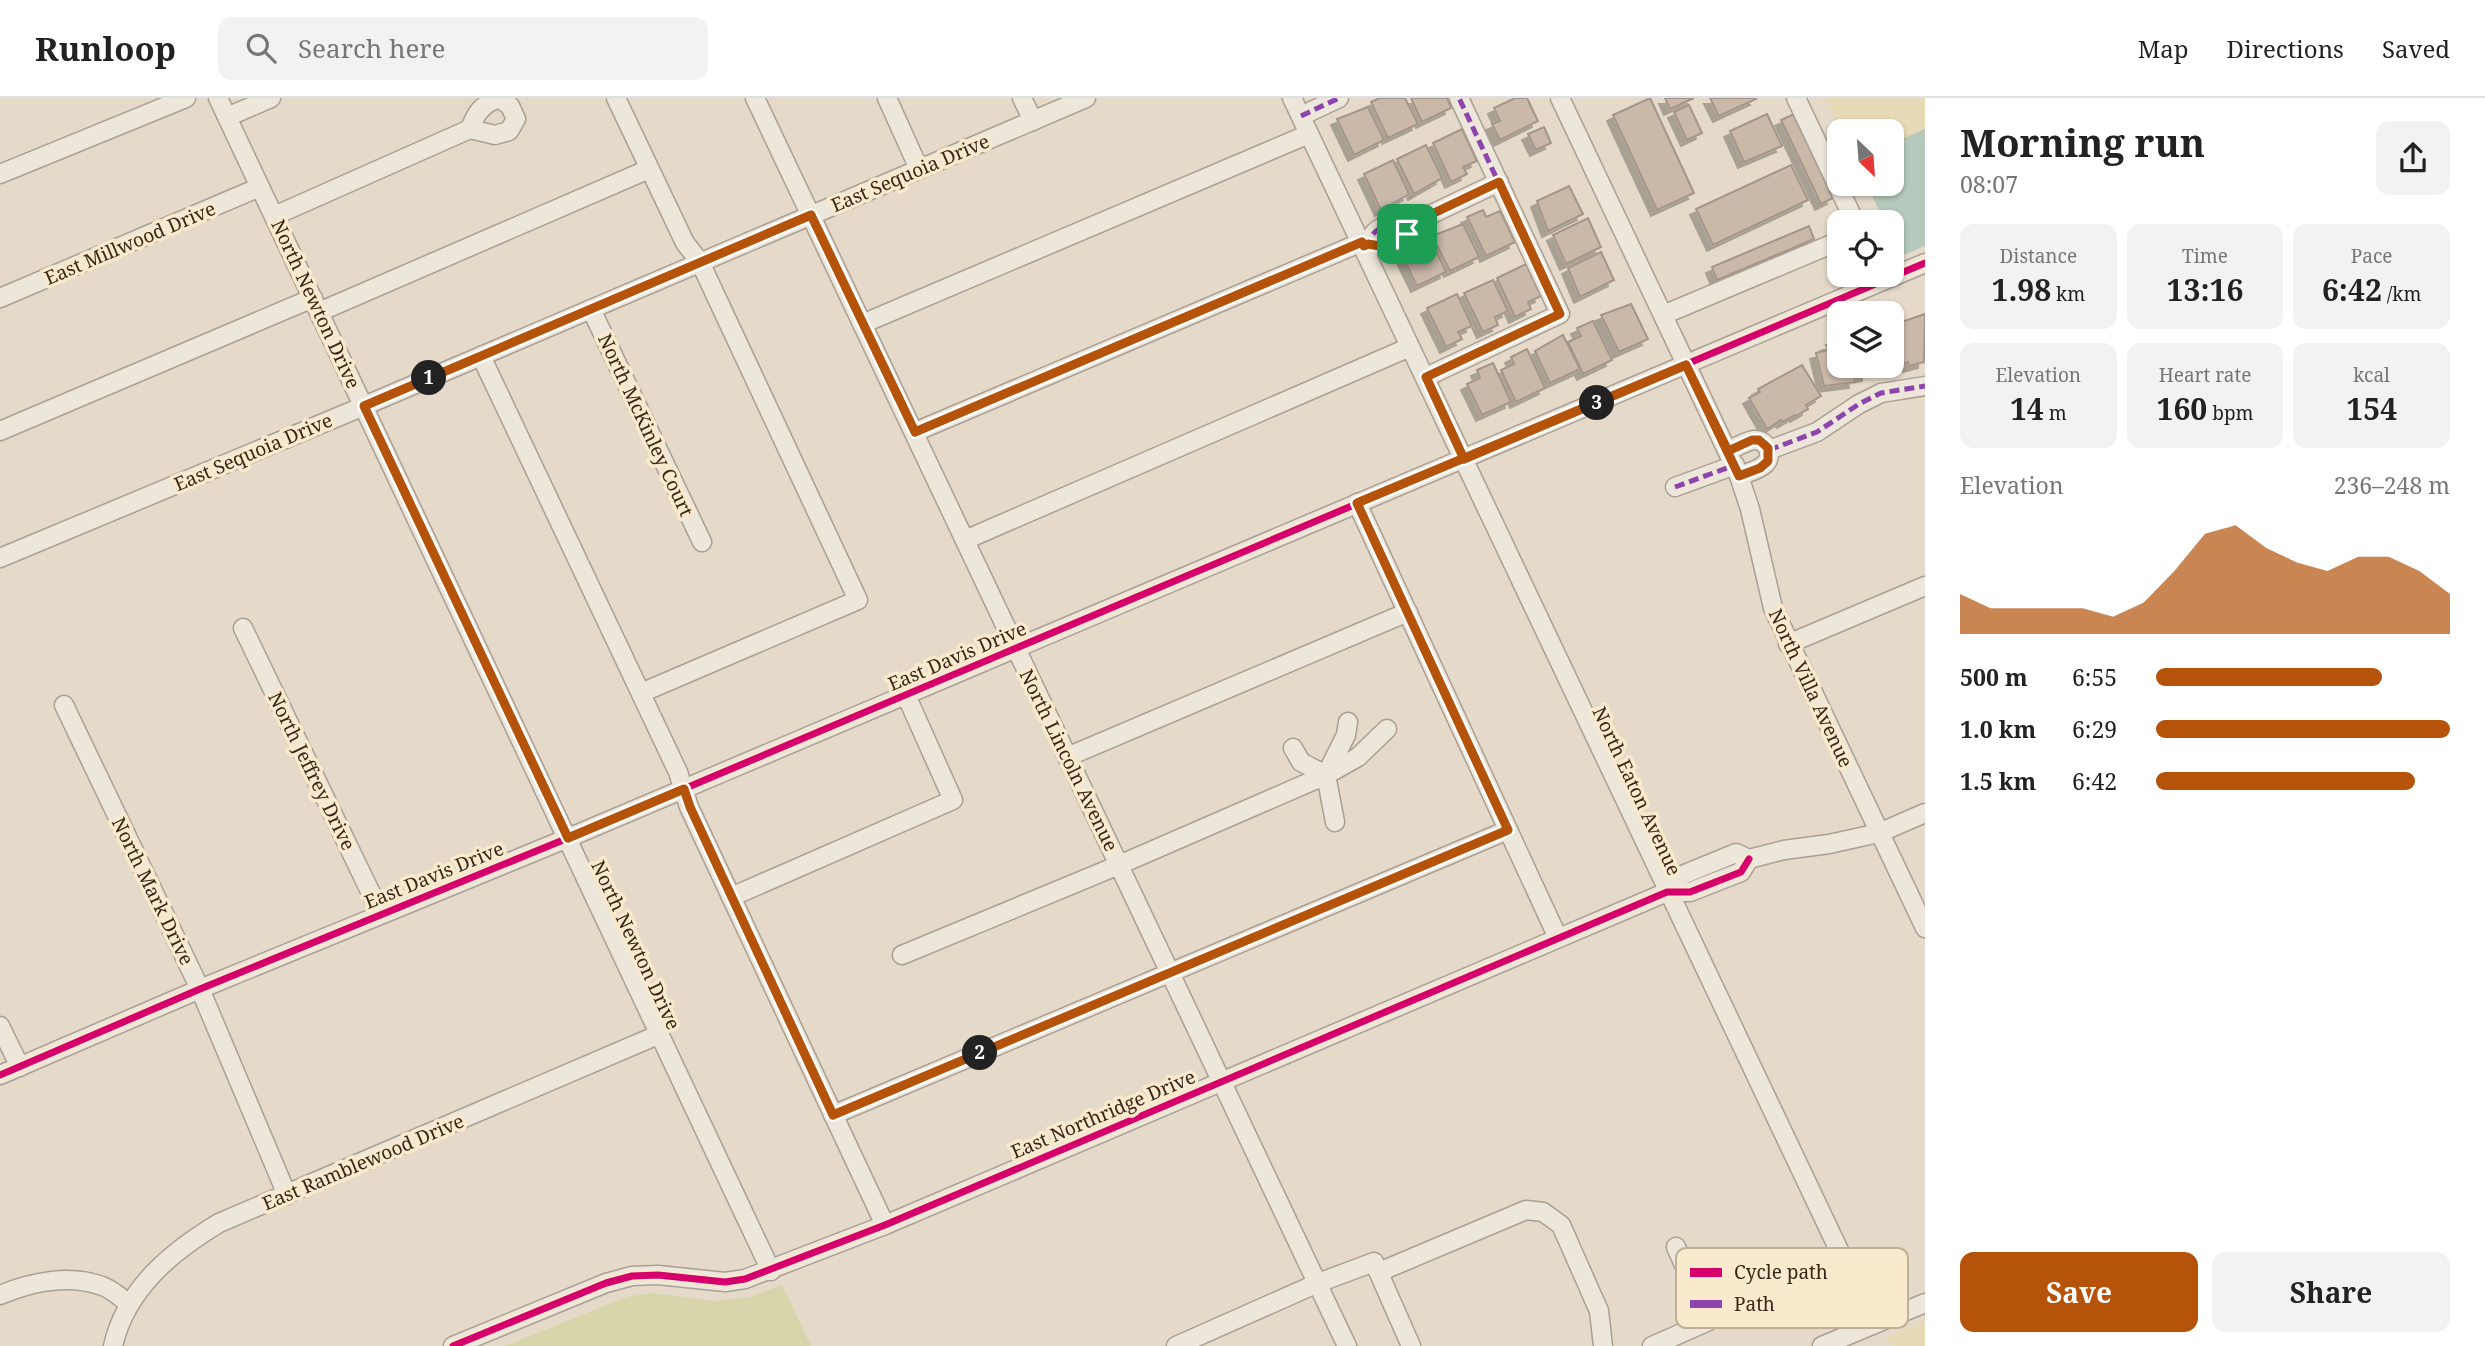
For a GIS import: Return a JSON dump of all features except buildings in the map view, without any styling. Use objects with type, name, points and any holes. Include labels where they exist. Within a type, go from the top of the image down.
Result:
[{"type":"street","points":[[0,174],[187,98]]},
{"type":"street","name":"North Newton Drive","points":[[218,98],[771,1271]]},
{"type":"street","points":[[227,117],[271,98]]},
{"type":"street","points":[[616,98],[685,243],[700,262],[858,600],[641,693]]},
{"type":"street","name":"North Lincoln Avenue","points":[[755,98],[1347,1346]]},
{"type":"street","points":[[887,98],[919,169]]},
{"type":"street","points":[[1022,98],[1032,121]]},
{"type":"street","name":"East Sequoia Drive","points":[[0,558],[1086,98]]},
{"type":"street","name":"North Eaton Avenue","points":[[1292,98],[1365,244],[1410,346],[1838,1248]]},
{"type":"street","points":[[1301,116],[1339,98]]},
{"type":"street","points":[[1426,377],[1560,314],[1459,98]]},
{"type":"street","name":"North Villa Avenue","points":[[1560,98],[1734,464],[1750,509],[1770,600],[1788,644],[1925,928]]},
{"type":"street","points":[[1796,98],[1848,210]]},
{"type":"street","points":[[274,216],[470,129]]},
{"type":"street","points":[[862,324],[1309,134]]},
{"type":"street","points":[[0,431],[649,169]]},
{"type":"street","points":[[915,432],[1365,244],[1379,230],[1401,220],[1415,222],[1499,182]]},
{"type":"street","name":"East Millwood Drive","points":[[0,299],[260,187]]},
{"type":"street","points":[[1663,315],[1827,246]]},
{"type":"street","name":"East Davis Drive","points":[[1904,270],[1925,263]]},
{"type":"street","name":"East Davis Drive","points":[[0,1075],[1016,649],[1686,365],[1861,287]]},
{"type":"street","name":"North McKinley Court","points":[[591,309],[702,542]]},
{"type":"street","points":[[964,540],[1410,346]]},
{"type":"street","points":[[481,356],[678,772],[731,897],[885,1225]]},
{"type":"street","points":[[1769,450],[1817,432],[1870,397],[1892,390],[1925,386]]},
{"type":"street","points":[[1675,487],[1734,464],[1766,464],[1769,450],[1764,443],[1755,440],[1734,464]]},
{"type":"street","points":[[1357,503],[1558,938]]},
{"type":"street","points":[[1788,644],[1925,586]]},
{"type":"street","points":[[1067,757],[1408,611]]},
{"type":"street","name":"North Jeffrey Drive","points":[[243,628],[381,914]]},
{"type":"street","points":[[731,897],[953,800],[906,695]]},
{"type":"street","name":"North Mark Drive","points":[[64,705],[200,989],[287,1195]]},
{"type":"street","points":[[1335,821],[1326,775],[1346,735],[1348,722]]},
{"type":"street","points":[[902,955],[1326,775],[1358,757],[1387,730]]},
{"type":"street","points":[[1293,748],[1301,762],[1326,775]]},
{"type":"street","name":"East Northridge Drive","points":[[453,1346],[578,1293],[632,1276],[658,1275],[725,1282],[771,1271],[885,1225],[1667,891],[1680,876],[1707,863],[1736,853],[1749,859],[1879,833],[1925,813]]},
{"type":"street","points":[[833,1115],[1508,830]]},
{"type":"street","points":[[0,1026],[20,1067]]},
{"type":"street","name":"East Ramblewood Drive","points":[[113,1346],[130,1304],[143,1283],[188,1241],[219,1223],[660,1034]]},
{"type":"street","points":[[1379,1272],[1526,1210],[1544,1212],[1561,1225],[1579,1263],[1599,1311],[1603,1346]]},
{"type":"street","points":[[1176,1346],[1203,1341],[1318,1283],[1374,1262],[1411,1346]]},
{"type":"street","points":[[0,1295],[47,1281],[75,1279],[104,1286],[130,1304]]},
{"type":"street","points":[[1908,1310],[1925,1303]]},
{"type":"street","points":[[1652,1346],[1693,1328]]},
{"type":"street","points":[[1822,1346],[1865,1328]]},
{"type":"shaded area","points":[[1825,98],[1925,98],[1925,129],[1904,138],[1904,119],[1835,119]]},
{"type":"shaded area","points":[[1925,129],[1925,246],[1904,255],[1904,210],[1879,210],[1872,196],[1904,196],[1904,138]]},
{"type":"shaded area","points":[[782,1285],[811,1346],[505,1346],[626,1297],[651,1293],[713,1301],[750,1297]]},
{"type":"shaded area","points":[[1925,1321],[1925,1346],[1891,1346],[1887,1337]]},
{"type":"marked path","points":[[1301,116],[1339,98]]},
{"type":"marked path","points":[[1426,377],[1560,314],[1459,98]]},
{"type":"marked path","points":[[1368,244],[1380,246],[1407,234],[1415,222],[1499,182]]},
{"type":"marked path","points":[[1364,246],[1375,232],[1384,226],[1415,222]]},
{"type":"marked path","points":[[1769,450],[1817,432],[1881,393],[1925,386]]},
{"type":"marked path","points":[[1675,487],[1735,465]]},
{"type":"cycle path","points":[[0,1075],[200,989],[568,838],[1925,263]]},
{"type":"cycle path","points":[[453,1346],[606,1283],[632,1276],[658,1275],[725,1282],[745,1279],[885,1225],[1667,892],[1690,892],[1741,872],[1749,859]]},
{"type":"route","points":[[1407,234],[1380,246],[1364,246],[1362,242],[915,432],[811,215],[364,406],[568,838],[684,789],[833,1115],[1508,830],[1357,503],[1464,459],[1686,365],[1728,451],[1752,440],[1759,440],[1768,448],[1768,461],[1760,468],[1739,476],[1686,365],[1612,396],[1464,459],[1426,377],[1560,314],[1499,182],[1415,222],[1407,234]]}]
